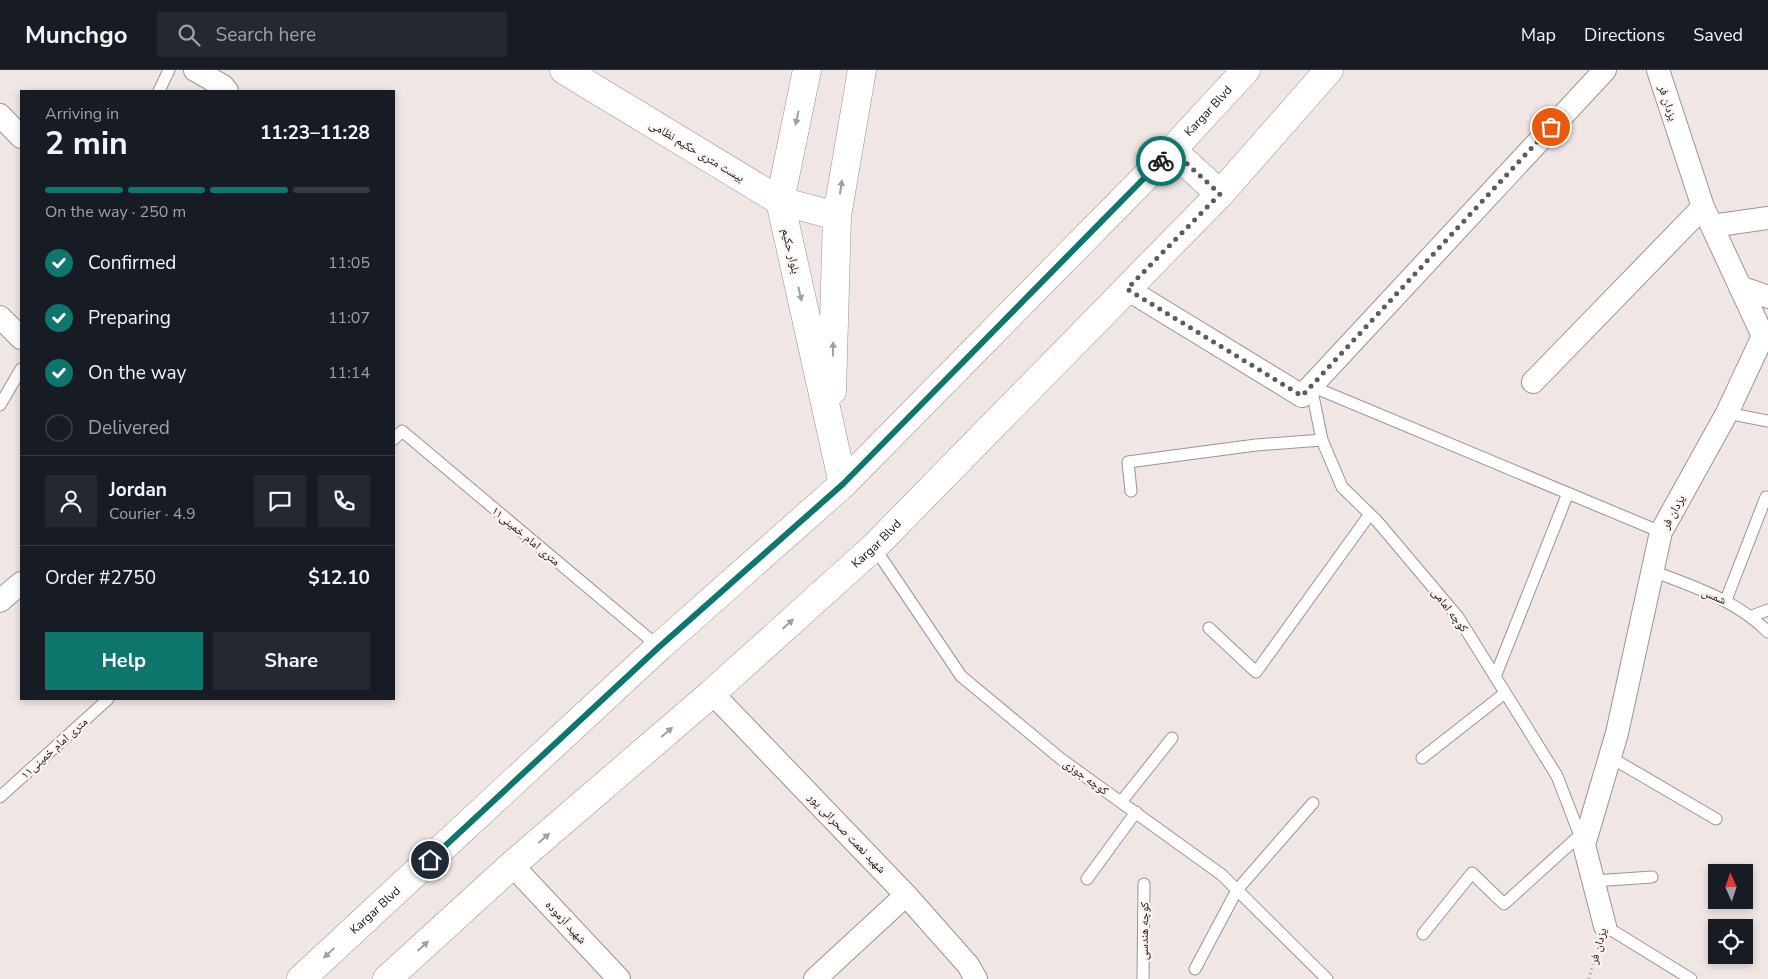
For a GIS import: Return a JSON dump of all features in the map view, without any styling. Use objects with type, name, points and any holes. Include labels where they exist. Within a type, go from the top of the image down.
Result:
[{"type":"main road","name":"بیست متری حکیم نظامی","points":[[564,70],[780,201],[837,216]]},
{"type":"main road","name":"بلوار حکیم","points":[[807,70],[780,201],[843,484]]},
{"type":"main road","name":"بلوار حکیم","points":[[831,432],[837,216],[862,70]]},
{"type":"main road","name":"Kargar Blvd","points":[[301,979],[659,647],[843,484],[1172,150],[1246,70]]},
{"type":"main road","name":"Kargar Blvd","points":[[386,979],[512,865],[712,692],[874,547],[1220,194],[1330,70]]},
{"type":"main road","points":[[1172,150],[1220,194]]},
{"type":"street","points":[[195,70],[223,86],[226,90]]},
{"type":"street","points":[[1127,289],[1302,396],[1604,70]]},
{"type":"street","name":"یزدان فر","points":[[1605,926],[1582,840],[1610,757],[1661,532],[1727,412],[1763,336],[1707,217],[1658,70]]},
{"type":"street","points":[[0,115],[20,136]]},
{"type":"street","points":[[1533,382],[1707,217],[1768,218]]},
{"type":"street","points":[[1740,287],[1768,297]]},
{"type":"street","points":[[0,318],[20,337]]},
{"type":"street","points":[[0,601],[20,583]]},
{"type":"street","name":"شهید نعمت صحرائی پور","points":[[712,692],[906,895],[968,965],[976,979]]},
{"type":"street","name":"شهید آزموده","points":[[512,865],[619,979]]},
{"type":"street","points":[[815,979],[906,895]]},
{"type":"lane","points":[[159,90],[169,70]]},
{"type":"lane","points":[[0,404],[20,371]]},
{"type":"lane","points":[[1311,386],[1661,532]]},
{"type":"lane","name":"کوچه امامی","points":[[1311,386],[1322,440],[1342,488],[1370,514],[1458,617],[1557,776],[1582,840]]},
{"type":"lane","points":[[1727,412],[1768,421]]},
{"type":"lane","name":"۱۱متری امام خمینی","points":[[395,438],[402,431],[659,647]]},
{"type":"lane","points":[[1131,491],[1128,462],[1256,445],[1322,440]]},
{"type":"lane","points":[[1495,677],[1568,493]]},
{"type":"lane","points":[[1726,600],[1766,497]]},
{"type":"lane","points":[[1209,628],[1256,672],[1370,514]]},
{"type":"lane","name":"کوچه جوزی","points":[[874,547],[961,676],[1061,759],[1222,875],[1327,979]]},
{"type":"lane","name":"شمس","points":[[1653,571],[1726,600],[1752,616],[1768,632]]},
{"type":"lane","points":[[1752,616],[1768,610]]},
{"type":"lane","points":[[1422,758],[1505,693]]},
{"type":"lane","name":"۱۱متری امام خمینی","points":[[0,797],[107,700]]},
{"type":"lane","points":[[1121,802],[1172,738]]},
{"type":"lane","points":[[1610,757],[1716,819]]},
{"type":"lane","points":[[1195,969],[1237,890],[1313,802]]},
{"type":"lane","points":[[1087,879],[1136,812]]},
{"type":"lane","points":[[1423,934],[1472,873],[1504,904],[1582,840]]},
{"type":"lane","points":[[1594,881],[1652,877]]},
{"type":"lane","name":"کوچه هندسی","points":[[1143,979],[1144,884]]},
{"type":"lane","points":[[1605,926],[1691,979]]},
{"type":"path","name":"یزدان فر","points":[[1589,979],[1605,926]]},
{"type":"way so far","points":[[1161,161],[1172,150],[1220,194],[1127,289],[1302,396],[1551,127]]},
{"type":"route","points":[[430,860],[659,647],[843,484],[1161,161]]}]
